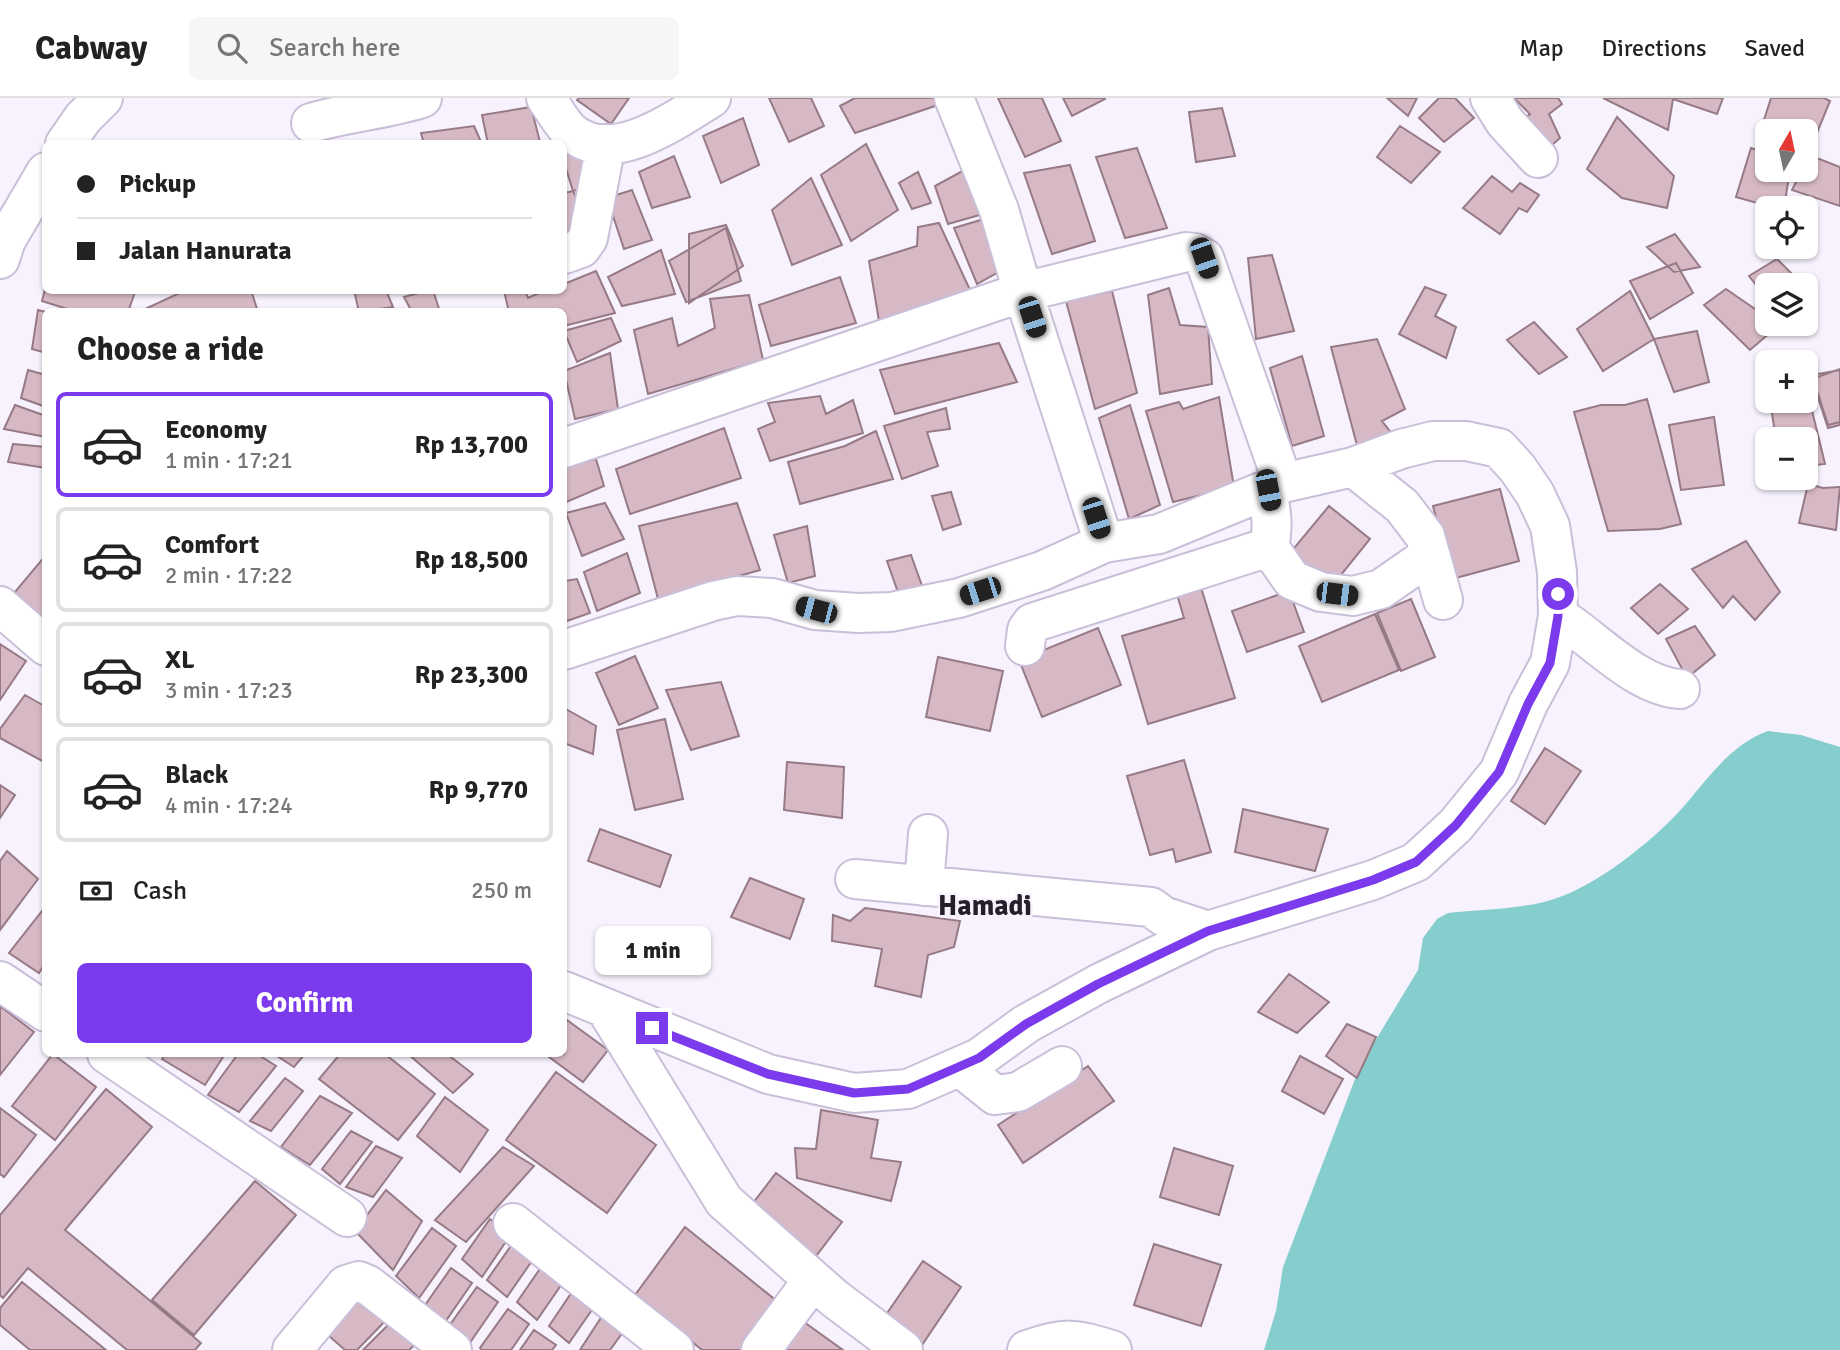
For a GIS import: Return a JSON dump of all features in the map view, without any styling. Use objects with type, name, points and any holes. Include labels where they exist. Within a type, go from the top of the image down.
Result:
[{"type":"street","points":[[68,140],[83,118],[103,98]]},
{"type":"street","points":[[311,123],[340,114],[401,105],[422,98]]},
{"type":"street","points":[[546,98],[574,140],[588,237],[581,248],[567,253]]},
{"type":"street","points":[[574,140],[620,145],[652,132],[711,98]]},
{"type":"street","points":[[954,98],[999,210],[1104,543]]},
{"type":"street","points":[[1490,98],[1505,122],[1538,158]]},
{"type":"street","points":[[0,259],[6,240],[42,179]]},
{"type":"street","points":[[567,447],[1023,292],[1186,252],[1195,253],[1204,258],[1275,486],[1269,547]]},
{"type":"street","points":[[567,649],[713,601],[737,596],[772,598],[816,610],[858,613],[891,612],[959,598],[1042,571],[1104,543],[1159,534],[1275,486],[1353,467],[1401,449],[1433,441],[1466,441],[1499,448],[1535,494],[1550,526],[1557,572],[1558,616],[1550,663],[1528,704],[1499,772],[1456,825],[1416,862],[1373,880],[1208,931],[1086,991],[1026,1024],[979,1058],[960,1067],[908,1089],[854,1093],[768,1074],[567,992]]},
{"type":"street","points":[[1353,467],[1407,512],[1424,536],[1443,600]]},
{"type":"street","points":[[1269,547],[1292,580],[1321,592],[1353,596],[1381,589],[1430,555]]},
{"type":"street","points":[[1025,646],[1027,630],[1032,623],[1269,547]]},
{"type":"street","points":[[0,607],[42,643]]},
{"type":"street","points":[[1558,616],[1645,679],[1667,688],[1680,689]]},
{"type":"street","points":[[924,886],[928,834]]},
{"type":"street","points":[[855,879],[1151,907],[1163,916],[1208,931]]},
{"type":"street","points":[[0,981],[42,1009]]},
{"type":"street","points":[[606,1009],[724,1200],[813,1280],[903,1350]]},
{"type":"street","points":[[111,1057],[347,1217]]},
{"type":"street","points":[[960,1067],[995,1095],[1018,1092],[1062,1066]]},
{"type":"street","points":[[513,1223],[674,1350]]},
{"type":"street","points":[[761,1350],[813,1280]]},
{"type":"street","points":[[292,1350],[346,1285],[359,1281],[368,1284],[452,1350]]},
{"type":"street","points":[[1027,1350],[1075,1339],[1112,1350]]},
{"type":"water","points":[[1768,731],[1801,735],[1840,747],[1840,1350],[1264,1350],[1276,1311],[1283,1267],[1360,1066],[1418,970],[1423,938],[1437,919],[1448,913],[1544,902],[1579,889],[1613,868],[1661,830],[1727,757],[1753,738]]},
{"type":"building","points":[[629,98],[611,124],[577,100]]},
{"type":"building","points":[[769,98],[811,98],[824,126],[789,142]]},
{"type":"building","points":[[855,98],[936,98],[938,105],[855,133],[840,106]]},
{"type":"building","points":[[998,98],[1042,98],[1061,141],[1025,157]]},
{"type":"building","points":[[1063,98],[1104,98],[1105,99],[1072,116]]},
{"type":"building","points":[[1387,98],[1417,98],[1408,116]]},
{"type":"building","points":[[1439,98],[1455,98],[1474,118],[1444,142],[1419,118]]},
{"type":"building","points":[[1514,98],[1558,98],[1562,104],[1549,114],[1560,138],[1544,152],[1523,119],[1530,114]]},
{"type":"building","points":[[1603,98],[1723,98],[1717,114],[1673,99],[1668,130]]},
{"type":"building","points":[[1771,98],[1824,98],[1830,101],[1818,130],[1818,119],[1764,119]]},
{"type":"building","points":[[531,107],[539,140],[487,140],[482,115]]},
{"type":"building","points":[[1222,108],[1235,156],[1196,162],[1189,112]]},
{"type":"building","points":[[1617,117],[1674,176],[1667,208],[1622,198],[1587,169]]},
{"type":"building","points":[[743,118],[759,165],[721,183],[703,136]]},
{"type":"building","points":[[474,126],[480,140],[423,140],[421,133]]},
{"type":"building","points":[[1400,126],[1440,152],[1411,183],[1377,157]]},
{"type":"building","points":[[582,133],[598,184],[573,191],[567,172],[567,142]]},
{"type":"building","points":[[866,144],[898,210],[851,241],[821,175]]},
{"type":"building","points":[[1137,148],[1167,228],[1125,238],[1096,157]]},
{"type":"building","points":[[1751,148],[1755,149],[1755,182],[1788,182],[1786,196],[1755,196],[1755,202],[1736,197]]},
{"type":"building","points":[[674,156],[690,197],[652,208],[639,172]]},
{"type":"building","points":[[1818,158],[1840,167],[1840,206],[1818,199],[1818,196],[1792,190],[1796,182],[1818,182]]},
{"type":"building","points":[[1070,165],[1095,241],[1052,254],[1024,173]]},
{"type":"building","points":[[968,168],[983,214],[948,224],[935,186]]},
{"type":"building","points":[[918,172],[931,203],[912,209],[899,183]]},
{"type":"building","points":[[1492,176],[1512,192],[1520,183],[1539,195],[1527,212],[1519,208],[1500,234],[1463,208]]},
{"type":"building","points":[[811,178],[842,245],[792,265],[772,210]]},
{"type":"building","points":[[632,190],[652,240],[624,249],[607,198]]},
{"type":"building","points":[[573,191],[590,228],[567,235],[567,192]]},
{"type":"building","points":[[984,219],[1002,270],[977,284],[954,228]]},
{"type":"building","points":[[939,223],[970,290],[879,321],[869,261],[917,246],[918,227]]},
{"type":"building","points":[[726,225],[743,266],[689,303],[689,234]]},
{"type":"building","points":[[726,228],[741,281],[686,302],[669,261]]},
{"type":"building","points":[[1675,234],[1700,267],[1674,272],[1647,247]]},
{"type":"building","points":[[661,250],[675,294],[622,306],[608,277]]},
{"type":"building","points":[[1272,255],[1294,331],[1256,339],[1248,258]]},
{"type":"building","points":[[1777,259],[1791,273],[1755,273],[1755,284],[1749,276]]},
{"type":"building","points":[[1676,263],[1693,293],[1650,319],[1630,281]]},
{"type":"building","points":[[596,271],[615,313],[567,325],[567,308],[508,308],[505,294],[526,294],[528,298],[537,294],[567,294],[567,283]]},
{"type":"building","points":[[840,277],[856,323],[771,346],[759,305]]},
{"type":"building","points":[[1425,287],[1446,295],[1435,316],[1456,327],[1446,358],[1399,334]]},
{"type":"building","points":[[1169,288],[1180,325],[1208,327],[1212,384],[1160,394],[1148,295]]},
{"type":"building","points":[[1726,289],[1755,309],[1755,336],[1766,336],[1750,350],[1704,305]]},
{"type":"building","points":[[1112,291],[1137,393],[1095,409],[1066,301]]},
{"type":"building","points":[[1630,291],[1654,339],[1603,371],[1577,329]]},
{"type":"building","points":[[44,294],[134,294],[129,308],[64,308],[42,301]]},
{"type":"building","points":[[177,294],[252,294],[257,308],[147,308]]},
{"type":"building","points":[[355,294],[388,294],[393,307],[386,308],[358,308]]},
{"type":"building","points":[[434,294],[439,308],[410,308],[404,297]]},
{"type":"building","points":[[749,295],[763,360],[648,394],[634,330],[672,318],[678,346],[715,328],[710,299]]},
{"type":"building","points":[[38,310],[42,311],[42,352],[32,349]]},
{"type":"building","points":[[611,318],[621,341],[577,362],[567,338],[567,330]]},
{"type":"building","points":[[1534,322],[1567,357],[1539,374],[1507,340]]},
{"type":"building","points":[[1697,331],[1709,382],[1674,392],[1654,339]]},
{"type":"building","points":[[1377,339],[1405,409],[1382,421],[1396,439],[1359,453],[1331,347]]},
{"type":"building","points":[[999,343],[1017,382],[895,414],[880,370]]},
{"type":"building","points":[[610,353],[618,409],[575,419],[567,384],[567,370]]},
{"type":"building","points":[[1302,356],[1324,436],[1292,446],[1270,368]]},
{"type":"building","points":[[1840,369],[1840,425],[1828,428],[1818,397],[1818,377]]},
{"type":"building","points":[[28,370],[42,374],[42,406],[21,398]]},
{"type":"building","points":[[1840,370],[1840,422],[1828,425],[1818,394],[1818,374]]},
{"type":"building","points":[[820,396],[826,414],[853,400],[863,433],[770,461],[758,429],[775,422],[768,403]]},
{"type":"building","points":[[1219,397],[1234,487],[1173,502],[1146,411],[1179,402],[1183,409]]},
{"type":"building","points":[[1647,399],[1681,524],[1660,529],[1608,531],[1574,412],[1601,405],[1625,405]]},
{"type":"building","points":[[15,405],[42,415],[42,436],[4,429]]},
{"type":"building","points":[[1130,405],[1160,505],[1129,519],[1099,418]]},
{"type":"building","points":[[946,408],[950,429],[927,432],[938,466],[902,479],[884,426]]},
{"type":"building","points":[[1772,413],[1813,413],[1816,427],[1774,427]]},
{"type":"building","points":[[1714,417],[1724,485],[1681,490],[1669,425]]},
{"type":"building","points":[[724,428],[741,478],[630,514],[616,469]]},
{"type":"building","points":[[876,431],[893,479],[800,504],[788,462],[845,446]]},
{"type":"building","points":[[1818,435],[1825,464],[1818,465]]},
{"type":"building","points":[[13,444],[42,447],[42,467],[8,462]]},
{"type":"building","points":[[596,459],[604,486],[567,502],[567,465]]},
{"type":"building","points":[[1818,487],[1840,487],[1836,530],[1799,523],[1807,490],[1818,490]]},
{"type":"building","points":[[1500,489],[1519,561],[1452,579],[1433,506]]},
{"type":"building","points":[[951,492],[961,524],[943,530],[932,496]]},
{"type":"building","points":[[605,503],[624,539],[582,556],[567,513]]},
{"type":"building","points":[[737,503],[760,570],[658,599],[639,526]]},
{"type":"building","points":[[1329,506],[1370,539],[1332,586],[1290,553]]},
{"type":"building","points":[[807,526],[815,576],[788,583],[774,535]]},
{"type":"building","points":[[1746,541],[1780,592],[1755,620],[1733,596],[1723,608],[1692,569]]},
{"type":"building","points":[[627,553],[640,593],[597,611],[584,572]]},
{"type":"building","points":[[911,555],[925,594],[901,601],[887,561]]},
{"type":"building","points":[[42,560],[42,626],[9,599]]},
{"type":"building","points":[[577,579],[590,613],[567,621],[567,581]]},
{"type":"building","points":[[1199,581],[1235,698],[1148,724],[1122,636],[1184,618],[1175,588]]},
{"type":"building","points":[[1660,584],[1688,609],[1658,634],[1631,608]]},
{"type":"building","points":[[1289,591],[1304,632],[1247,652],[1232,611]]},
{"type":"building","points":[[1411,599],[1435,657],[1401,671],[1377,613]]},
{"type":"building","points":[[1375,614],[1399,670],[1322,702],[1299,646]]},
{"type":"building","points":[[1695,626],[1715,655],[1687,678],[1666,639]]},
{"type":"building","points":[[1098,628],[1121,685],[1042,717],[1019,660]]},
{"type":"building","points":[[0,644],[26,661],[0,700]]},
{"type":"building","points":[[635,656],[658,708],[619,725],[596,673]]},
{"type":"building","points":[[938,657],[1003,671],[990,731],[926,717]]},
{"type":"building","points":[[721,682],[739,736],[691,750],[666,690]]},
{"type":"building","points":[[25,695],[42,705],[42,761],[0,738],[0,729]]},
{"type":"building","points":[[567,710],[596,726],[593,754],[567,744]]},
{"type":"building","points":[[665,719],[683,799],[635,810],[617,730]]},
{"type":"building","points":[[1545,748],[1581,771],[1545,824],[1511,801]]},
{"type":"building","points":[[1184,760],[1211,852],[1176,862],[1173,849],[1150,855],[1127,776]]},
{"type":"building","points":[[787,762],[844,767],[842,818],[784,810]]},
{"type":"building","points":[[0,785],[15,795],[0,818]]},
{"type":"building","points":[[1243,809],[1328,829],[1315,871],[1235,852]]},
{"type":"building","points":[[600,829],[671,855],[660,887],[588,861]]},
{"type":"building","points":[[7,851],[38,879],[0,930],[0,861]]},
{"type":"building","points":[[750,878],[804,899],[790,939],[731,917]]},
{"type":"building","points":[[865,908],[960,921],[954,947],[928,955],[921,997],[875,986],[882,949],[832,941],[833,915],[850,921]]},
{"type":"building","points":[[42,911],[42,968],[39,973],[9,953]]},
{"type":"building","points":[[1289,974],[1329,1002],[1297,1033],[1258,1012]]},
{"type":"building","points":[[0,1006],[34,1032],[0,1075]]},
{"type":"building","points":[[567,1020],[608,1050],[583,1082],[549,1057],[567,1057]]},
{"type":"building","points":[[1347,1024],[1376,1037],[1357,1078],[1326,1056]]},
{"type":"building","points":[[1300,1056],[1343,1079],[1324,1114],[1282,1091]]},
{"type":"building","points":[[51,1057],[57,1057],[96,1087],[55,1140],[12,1106]]},
{"type":"building","points":[[164,1057],[223,1057],[205,1085],[162,1059]]},
{"type":"building","points":[[236,1057],[262,1057],[276,1066],[239,1112],[208,1095]]},
{"type":"building","points":[[279,1057],[302,1057],[294,1067]]},
{"type":"building","points":[[337,1057],[389,1057],[435,1094],[398,1140],[319,1079]]},
{"type":"building","points":[[411,1057],[451,1057],[473,1074],[453,1093]]},
{"type":"building","points":[[1088,1066],[1114,1101],[1023,1163],[998,1125]]},
{"type":"building","points":[[556,1072],[656,1145],[607,1213],[506,1140]]},
{"type":"building","points":[[285,1078],[303,1091],[271,1131],[250,1121]]},
{"type":"building","points":[[106,1089],[152,1127],[65,1230],[201,1343],[195,1350],[127,1350],[28,1268],[3,1298],[0,1295],[0,1215]]},
{"type":"building","points":[[320,1096],[352,1113],[310,1165],[281,1147]]},
{"type":"building","points":[[445,1097],[488,1130],[460,1172],[417,1136]]},
{"type":"building","points":[[0,1108],[36,1135],[4,1177],[0,1174]]},
{"type":"building","points":[[821,1110],[878,1120],[871,1158],[901,1162],[891,1201],[797,1178],[795,1148],[816,1149]]},
{"type":"building","points":[[351,1131],[372,1142],[340,1184],[322,1169]]},
{"type":"building","points":[[376,1146],[402,1158],[373,1197],[346,1187]]},
{"type":"building","points":[[503,1147],[534,1166],[466,1242],[435,1220]]},
{"type":"building","points":[[1174,1148],[1233,1166],[1219,1215],[1160,1197]]},
{"type":"building","points":[[776,1173],[842,1222],[816,1256],[750,1207]]},
{"type":"building","points":[[255,1181],[296,1215],[194,1335],[152,1300]]},
{"type":"building","points":[[386,1190],[422,1221],[393,1270],[355,1231]]},
{"type":"building","points":[[490,1219],[511,1234],[482,1277],[462,1259]]},
{"type":"building","points":[[685,1227],[778,1302],[742,1350],[702,1350],[635,1295]]},
{"type":"building","points":[[432,1228],[456,1246],[419,1298],[396,1276]]},
{"type":"building","points":[[515,1240],[536,1255],[507,1297],[487,1280]]},
{"type":"building","points":[[1154,1244],[1221,1265],[1201,1326],[1134,1305]]},
{"type":"building","points":[[923,1261],[961,1287],[920,1348],[881,1322]]},
{"type":"building","points":[[544,1263],[566,1278],[537,1320],[517,1302]]},
{"type":"building","points":[[451,1268],[472,1283],[443,1325],[423,1308]]},
{"type":"building","points":[[22,1282],[106,1350],[30,1350],[0,1325],[0,1308]]},
{"type":"building","points":[[576,1286],[598,1301],[569,1343],[549,1326]]},
{"type":"building","points":[[477,1287],[498,1302],[469,1344],[449,1326]]},
{"type":"building","points":[[356,1290],[390,1316],[357,1350],[345,1350],[320,1328]]},
{"type":"building","points":[[508,1309],[529,1324],[511,1350],[482,1350],[480,1348]]},
{"type":"building","points":[[606,1310],[628,1325],[610,1350],[580,1350]]},
{"type":"building","points":[[393,1320],[418,1342],[409,1350],[363,1350]]},
{"type":"building","points":[[804,1322],[843,1350],[784,1350]]},
{"type":"building","points":[[534,1330],[556,1345],[552,1350],[520,1350]]},
{"type":"district","name":"Hamadi","points":[[985,906]]},
{"type":"route","points":[[652,1028],[768,1074],[854,1093],[908,1089],[979,1058],[1026,1024],[1098,984],[1208,931],[1373,880],[1416,862],[1456,825],[1499,772],[1528,704],[1550,663],[1558,616],[1558,594]]}]
